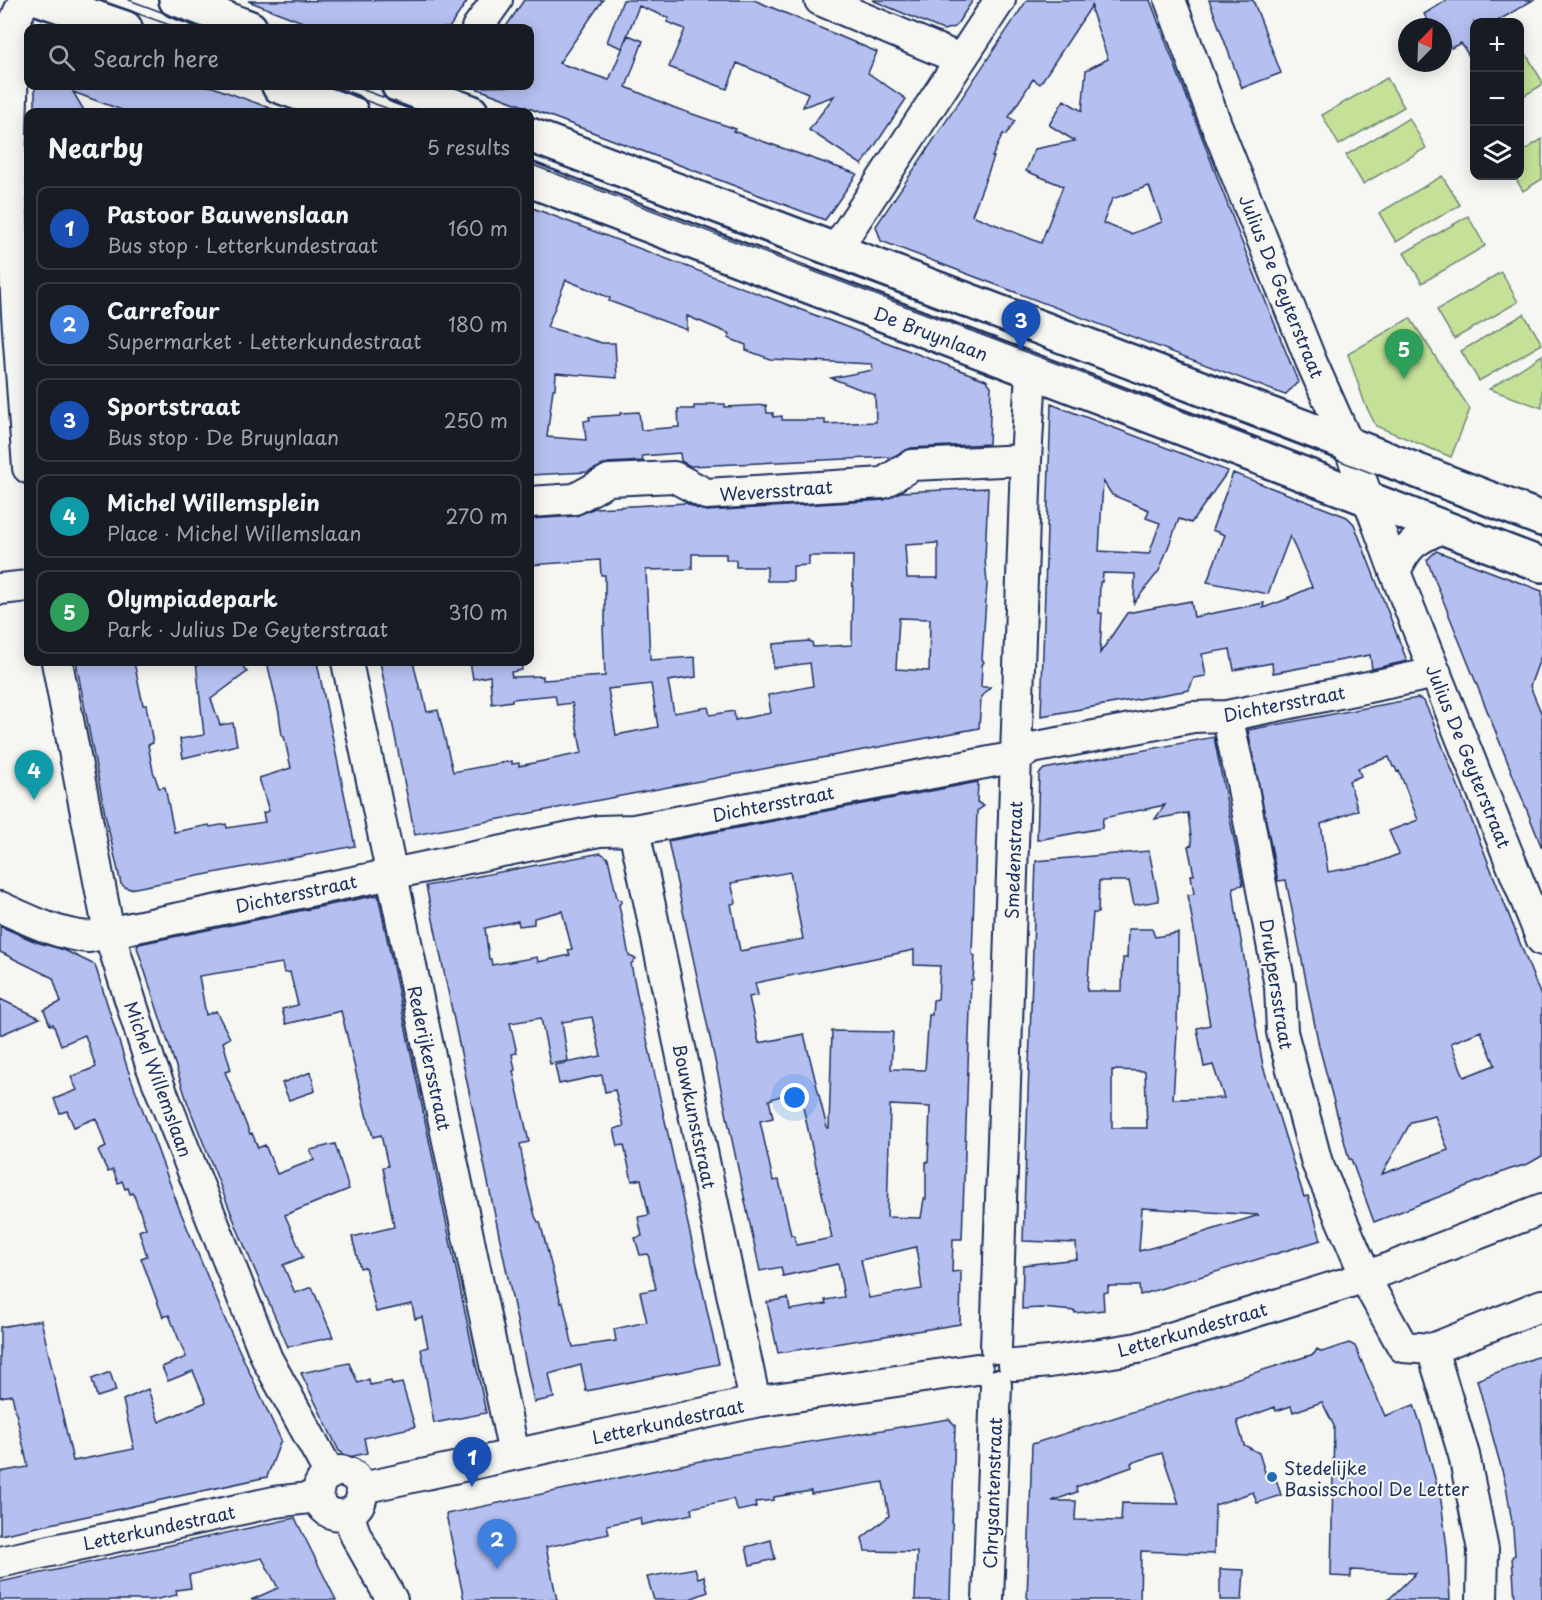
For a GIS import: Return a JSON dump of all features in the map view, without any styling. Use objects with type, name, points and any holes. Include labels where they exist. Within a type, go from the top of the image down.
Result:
[{"type":"main road","points":[[43,0],[112,24]]},
{"type":"main road","points":[[176,0],[239,24]]},
{"type":"main road","points":[[290,90],[340,108]]},
{"type":"main road","points":[[435,92],[464,108]]},
{"type":"main road","points":[[534,137],[1542,519]]},
{"type":"main road","name":"De Bruynlaan","points":[[534,182],[1542,565]]},
{"type":"street","points":[[24,0],[14,23],[13,175],[17,315],[24,409]]},
{"type":"street","points":[[480,24],[496,0]]},
{"type":"street","points":[[820,0],[960,59]]},
{"type":"street","points":[[835,251],[1000,0]]},
{"type":"street","name":"Julius De Geyterstraat","points":[[1170,0],[1216,124],[1348,444],[1395,572],[1436,673],[1531,881],[1542,940]]},
{"type":"street","name":"Smedenstraat","points":[[996,1367],[1026,460],[1031,372]]},
{"type":"street","name":"Weversstraat","points":[[534,502],[575,499],[609,480],[674,477],[706,494],[883,483],[912,465],[1026,460]]},
{"type":"street","points":[[1395,572],[1408,547],[1422,537],[1444,527]]},
{"type":"street","points":[[0,589],[24,586]]},
{"type":"street","name":"Michel Willemslaan","points":[[58,666],[109,933],[151,1065],[267,1359],[324,1485]]},
{"type":"street","name":"Rederijkersstraat","points":[[348,666],[514,1454]]},
{"type":"street","name":"Dichtersstraat","points":[[0,907],[50,929],[88,937],[599,831],[634,830],[1016,757],[1032,747],[1193,717],[1227,716],[1436,673]]},
{"type":"street","name":"Drukpersstraat","points":[[1227,716],[1242,783],[1280,986],[1282,1032],[1317,1163],[1366,1277]]},
{"type":"street","name":"Bouwkunststraat","points":[[634,830],[755,1402]]},
{"type":"street","name":"Letterkundestraat","points":[[0,1562],[274,1502],[324,1485],[342,1471],[355,1476],[362,1488],[755,1402],[1137,1348],[1366,1277],[1542,1209]]},
{"type":"street","points":[[1366,1277],[1403,1347],[1432,1349],[1542,1305]]},
{"type":"street","points":[[1432,1349],[1464,1455],[1484,1550],[1482,1600]]},
{"type":"street","name":"Chrysantenstraat","points":[[988,1600],[996,1367]]},
{"type":"street","points":[[324,1485],[326,1511],[334,1515],[348,1514],[357,1509],[361,1503],[362,1488]]},
{"type":"street","points":[[348,1514],[357,1536],[392,1600]]},
{"type":"green space","points":[[1526,54],[1542,81],[1542,85],[1524,96],[1524,72],[1524,55]]},
{"type":"green space","points":[[1387,78],[1404,107],[1339,145],[1322,115]]},
{"type":"green space","points":[[1409,118],[1426,148],[1363,184],[1346,155]]},
{"type":"green space","points":[[1542,139],[1542,179],[1523,191],[1516,180],[1524,180],[1524,150]]},
{"type":"green space","points":[[1442,176],[1460,205],[1396,242],[1379,213]]},
{"type":"green space","points":[[1468,216],[1485,246],[1422,283],[1404,253]]},
{"type":"green space","points":[[1501,272],[1518,302],[1454,339],[1437,310]]},
{"type":"green space","points":[[1524,314],[1542,344],[1479,381],[1461,351]]},
{"type":"green space","points":[[1410,318],[1470,409],[1451,457],[1376,426],[1365,404],[1348,354]]},
{"type":"green space","points":[[1542,355],[1542,408],[1489,389]]},
{"type":"building","points":[[468,0],[452,24],[308,24],[248,1]]},
{"type":"building","points":[[524,0],[603,0],[559,63],[609,80],[628,35],[643,41],[626,87],[675,108],[736,129],[733,131],[857,174],[825,220],[534,110],[534,108],[481,90],[534,90],[534,24],[508,24]]},
{"type":"building","points":[[623,0],[754,0],[877,52],[868,73],[906,99],[862,165],[809,130],[834,96],[803,107],[808,93],[737,63],[727,89],[669,67],[685,29],[667,22],[669,18],[639,6],[622,48],[607,42]]},
{"type":"building","points":[[872,0],[973,0],[955,27],[943,30]]},
{"type":"building","points":[[1027,0],[1150,0],[1241,240],[1298,382],[1285,395],[881,241],[876,226]],"holes":[[[1092,5],[1092,12],[1108,59],[1086,70],[1082,111],[1064,100],[1049,125],[1075,141],[1035,149],[1026,171],[1063,186],[1041,243],[972,215],[994,157],[992,157],[1003,134],[1006,135],[1015,121],[1009,117],[1033,79],[1040,84]],[[1149,186],[1162,222],[1131,234],[1103,223],[1112,199]]]},
{"type":"building","points":[[1209,0],[1253,0],[1281,73],[1242,88]]},
{"type":"building","points":[[1447,0],[1533,0],[1503,18],[1470,18],[1470,58],[1461,43],[1452,48],[1452,18],[1426,18],[1424,14]]},
{"type":"building","points":[[35,90],[221,90],[270,108],[116,108],[73,92],[83,108],[35,108]]},
{"type":"building","points":[[534,209],[986,380],[991,386],[989,444],[911,448],[892,457],[690,466],[681,461],[680,453],[642,456],[643,461],[608,463],[588,472],[534,475]],"holes":[[[566,280],[610,298],[609,301],[687,330],[687,316],[730,334],[728,338],[746,345],[746,350],[770,359],[872,364],[873,370],[831,378],[875,395],[876,422],[825,424],[825,420],[782,420],[782,416],[773,417],[773,413],[767,413],[766,405],[725,407],[725,404],[707,404],[707,406],[694,406],[694,409],[678,409],[679,427],[641,430],[639,412],[620,413],[620,415],[589,417],[590,420],[584,421],[586,440],[547,437],[556,373],[617,378],[615,343],[602,343],[547,327]]]},
{"type":"building","points":[[1051,404],[1228,471],[1191,523],[1179,519],[1159,571],[1134,603],[1135,574],[1103,573],[1102,582],[1100,582],[1099,613],[1102,613],[1100,653],[1127,613],[1191,601],[1194,617],[1264,603],[1263,608],[1312,587],[1290,536],[1268,594],[1207,582],[1225,535],[1212,530],[1233,473],[1347,517],[1354,524],[1407,661],[1372,669],[1370,655],[1273,673],[1272,663],[1234,670],[1230,649],[1202,654],[1206,676],[1194,678],[1189,690],[1041,716]],"holes":[[[1103,481],[1112,495],[1149,510],[1146,518],[1160,523],[1149,554],[1099,551]]]},
{"type":"building","points":[[988,488],[985,559],[987,584],[981,687],[990,687],[981,698],[979,728],[415,835],[381,666],[414,666],[427,712],[438,710],[453,772],[512,761],[512,764],[519,763],[519,766],[582,753],[572,703],[557,705],[555,695],[512,699],[512,701],[492,704],[490,676],[473,679],[471,666],[522,666],[522,670],[511,672],[512,677],[543,676],[543,680],[605,676],[603,626],[605,625],[605,575],[601,575],[600,560],[534,565],[534,519],[576,516],[595,508],[686,503],[707,511],[884,500],[900,492]],"holes":[[[938,543],[938,578],[907,578],[905,545]],[[692,554],[726,554],[726,560],[736,560],[736,567],[767,567],[767,581],[793,581],[793,566],[809,565],[809,556],[853,556],[852,645],[813,647],[812,642],[809,641],[773,644],[773,668],[810,663],[813,686],[768,695],[771,713],[735,720],[734,711],[710,715],[708,707],[674,713],[668,681],[696,677],[695,657],[650,660],[646,570],[692,569]],[[899,618],[930,619],[929,671],[896,669]],[[651,684],[658,727],[616,735],[608,689]]]},
{"type":"building","points":[[1436,551],[1542,591],[1542,653],[1530,686],[1542,715],[1542,848],[1427,560]]},
{"type":"building","points":[[77,666],[135,666],[143,705],[146,705],[153,743],[148,745],[153,771],[159,788],[165,787],[174,832],[209,825],[210,827],[226,824],[227,828],[265,822],[263,813],[269,811],[259,778],[291,768],[268,666],[318,666],[355,846],[130,889],[121,884]]},
{"type":"building","points":[[196,666],[243,666],[247,672],[211,699],[220,725],[233,723],[237,745],[183,758],[180,739],[204,735]]},
{"type":"building","points":[[1418,698],[1424,701],[1542,999],[1542,1156],[1528,1164],[1374,1222],[1351,1159],[1349,1159],[1319,1046],[1286,880],[1278,881],[1248,730]],"holes":[[[1389,757],[1393,767],[1397,772],[1399,771],[1418,820],[1389,831],[1399,854],[1373,864],[1328,872],[1321,824],[1358,810],[1349,781],[1361,776],[1358,768]],[[1481,1031],[1495,1065],[1464,1077],[1451,1043]],[[1435,1116],[1448,1150],[1382,1174],[1411,1122]]]},
{"type":"building","points":[[1214,737],[1243,885],[1233,887],[1263,1066],[1304,1197],[1308,1196],[1321,1240],[1140,1295],[1139,1286],[1108,1286],[1108,1292],[1103,1293],[1104,1310],[1075,1313],[1075,1311],[1041,1308],[1022,1309],[1023,1265],[1077,1259],[1076,1243],[1023,1241],[1036,861],[1149,851],[1159,901],[1134,905],[1129,881],[1099,881],[1098,913],[1093,913],[1087,991],[1122,991],[1123,958],[1127,958],[1128,929],[1152,929],[1155,937],[1178,933],[1177,1032],[1173,1099],[1224,1098],[1213,1065],[1204,1067],[1197,1028],[1210,1025],[1188,895],[1194,894],[1191,875],[1194,875],[1188,846],[1192,845],[1188,813],[1155,819],[1165,805],[1103,818],[1102,828],[1037,840],[1039,774],[1044,769]],"holes":[[[1112,1070],[1145,1071],[1147,1128],[1112,1128]],[[1142,1208],[1259,1215],[1139,1251]]]},
{"type":"building","points":[[978,782],[977,802],[984,806],[977,811],[972,954],[975,956],[973,980],[971,980],[962,1239],[953,1239],[952,1272],[961,1271],[960,1324],[778,1353],[767,1302],[788,1298],[790,1310],[826,1304],[825,1300],[844,1297],[838,1264],[783,1276],[781,1267],[760,1271],[668,841]],"holes":[[[790,872],[803,939],[740,951],[731,904],[736,903],[731,883]],[[914,950],[914,965],[940,966],[938,999],[933,1000],[932,1015],[929,1015],[925,1070],[891,1069],[893,1032],[832,1031],[829,1128],[827,1128],[804,1034],[759,1043],[749,997],[758,995],[755,983]],[[799,1089],[832,1238],[796,1245],[794,1235],[791,1235],[779,1180],[773,1181],[760,1121],[773,1118],[769,1100]],[[890,1105],[930,1107],[926,1199],[924,1199],[921,1218],[887,1217]],[[916,1247],[922,1289],[869,1298],[861,1260]]]},
{"type":"building","points":[[601,853],[608,858],[617,898],[622,901],[619,905],[629,956],[636,959],[631,964],[638,999],[719,1364],[586,1391],[581,1365],[549,1374],[554,1398],[534,1402],[426,886]],"holes":[[[562,911],[572,949],[568,950],[570,955],[538,962],[537,957],[492,965],[489,959],[485,928],[518,921],[519,926],[534,924],[534,918]],[[592,1017],[601,1056],[555,1065],[559,1084],[602,1075],[605,1092],[615,1090],[624,1126],[614,1129],[618,1146],[624,1145],[632,1181],[641,1179],[649,1215],[638,1217],[642,1236],[635,1238],[640,1255],[648,1254],[656,1289],[640,1292],[647,1322],[614,1329],[616,1341],[573,1347],[563,1302],[561,1303],[540,1222],[535,1216],[526,1180],[520,1144],[529,1142],[513,1071],[515,1070],[512,1054],[517,1053],[510,1023],[541,1018],[550,1064],[568,1061],[562,1022]]]},
{"type":"building","points":[[378,895],[486,1413],[434,1423],[421,1349],[428,1347],[422,1317],[415,1319],[412,1304],[376,1312],[365,1267],[360,1268],[352,1237],[394,1227],[383,1167],[388,1166],[381,1135],[373,1137],[341,1011],[286,1024],[282,1009],[298,1005],[290,972],[284,973],[282,963],[199,976],[206,1015],[216,1011],[230,1038],[223,1042],[231,1070],[225,1072],[258,1148],[265,1145],[277,1174],[314,1160],[310,1150],[335,1144],[349,1189],[285,1215],[303,1257],[283,1265],[295,1293],[312,1287],[333,1337],[288,1347],[239,1233],[188,1104],[137,947],[139,944]]},
{"type":"building","points":[[0,926],[36,942],[64,950],[95,965],[128,1070],[179,1208],[227,1324],[281,1440],[267,1477],[0,1535],[0,1472],[28,1467],[12,1395],[0,1397],[0,1327],[41,1320],[73,1461],[134,1449],[123,1400],[148,1389],[159,1422],[206,1402],[193,1371],[168,1381],[162,1367],[186,1357],[169,1315],[163,1317],[141,1258],[147,1256],[139,1231],[146,1228],[133,1193],[130,1194],[128,1188],[125,1189],[122,1181],[118,1183],[113,1170],[108,1172],[98,1151],[106,1147],[96,1118],[74,1127],[67,1111],[60,1113],[54,1099],[77,1090],[71,1077],[96,1067],[85,1035],[61,1045],[53,1024],[50,1025],[44,1010],[61,1002],[53,978],[0,952]]},
{"type":"building","points":[[0,999],[40,1018],[0,1035]]},
{"type":"building","points":[[311,1072],[315,1091],[289,1100],[282,1083]]},
{"type":"building","points":[[1349,1343],[1355,1346],[1385,1416],[1414,1405],[1441,1501],[1450,1600],[1388,1600],[1416,1573],[1351,1570],[1351,1577],[1331,1576],[1334,1426],[1322,1402],[1293,1412],[1291,1406],[1276,1411],[1275,1407],[1237,1421],[1244,1445],[1259,1453],[1268,1482],[1276,1479],[1281,1495],[1257,1503],[1253,1492],[1215,1505],[1214,1554],[1141,1551],[1140,1600],[1027,1600],[1032,1444],[1314,1354],[1317,1349],[1322,1352]],"holes":[[[1162,1453],[1179,1504],[1122,1503],[1121,1521],[1075,1520],[1076,1501],[1052,1501],[1077,1492],[1076,1487],[1132,1467],[1131,1463]]]},
{"type":"building","points":[[1542,1355],[1542,1600],[1515,1600],[1513,1529],[1506,1485],[1477,1380]]},
{"type":"building","points":[[349,1363],[358,1383],[369,1379],[370,1385],[391,1381],[392,1385],[402,1383],[415,1427],[364,1438],[367,1453],[349,1457],[339,1451],[301,1373]]},
{"type":"building","points":[[110,1372],[116,1391],[97,1397],[92,1379]]},
{"type":"building","points":[[949,1419],[955,1425],[950,1600],[915,1600],[917,1552],[865,1551],[862,1538],[889,1516],[883,1482],[811,1494],[811,1491],[774,1497],[774,1500],[755,1502],[756,1507],[738,1511],[733,1499],[691,1508],[692,1514],[641,1525],[640,1518],[607,1525],[609,1534],[546,1547],[557,1600],[464,1600],[446,1514],[724,1456]]},
{"type":"building","points":[[295,1518],[336,1600],[251,1600],[278,1588],[262,1558],[189,1575],[191,1588],[176,1590],[177,1595],[153,1600],[0,1600],[0,1582]]},
{"type":"building","points":[[771,1540],[775,1559],[750,1565],[746,1547]]},
{"type":"building","points":[[695,1568],[698,1578],[704,1576],[708,1592],[687,1600],[654,1600],[647,1577]]},
{"type":"building","points":[[1220,1569],[1244,1570],[1242,1600],[1220,1600]]},
{"type":"tram line","points":[[100,0],[167,24]]},
{"type":"tram line","points":[[129,0],[194,24]]},
{"type":"tram line","points":[[337,90],[386,108]]},
{"type":"tram line","points":[[364,90],[412,108]]},
{"type":"tram line","points":[[534,155],[1542,538]]},
{"type":"tram line","points":[[534,166],[1256,439]]},
{"type":"place","name":"Sportstraat","points":[[1021,350]]},
{"type":"place","name":"Olympiadepark","points":[[1404,379]]},
{"type":"place","name":"Michel Willemsplein","points":[[34,800]]},
{"type":"place","name":"Stedelijke Basisschool De Letter","points":[[1272,1477]]},
{"type":"place","name":"Pastoor Bauwenslaan","points":[[472,1487]]},
{"type":"place","name":"Carrefour","points":[[497,1569]]}]
